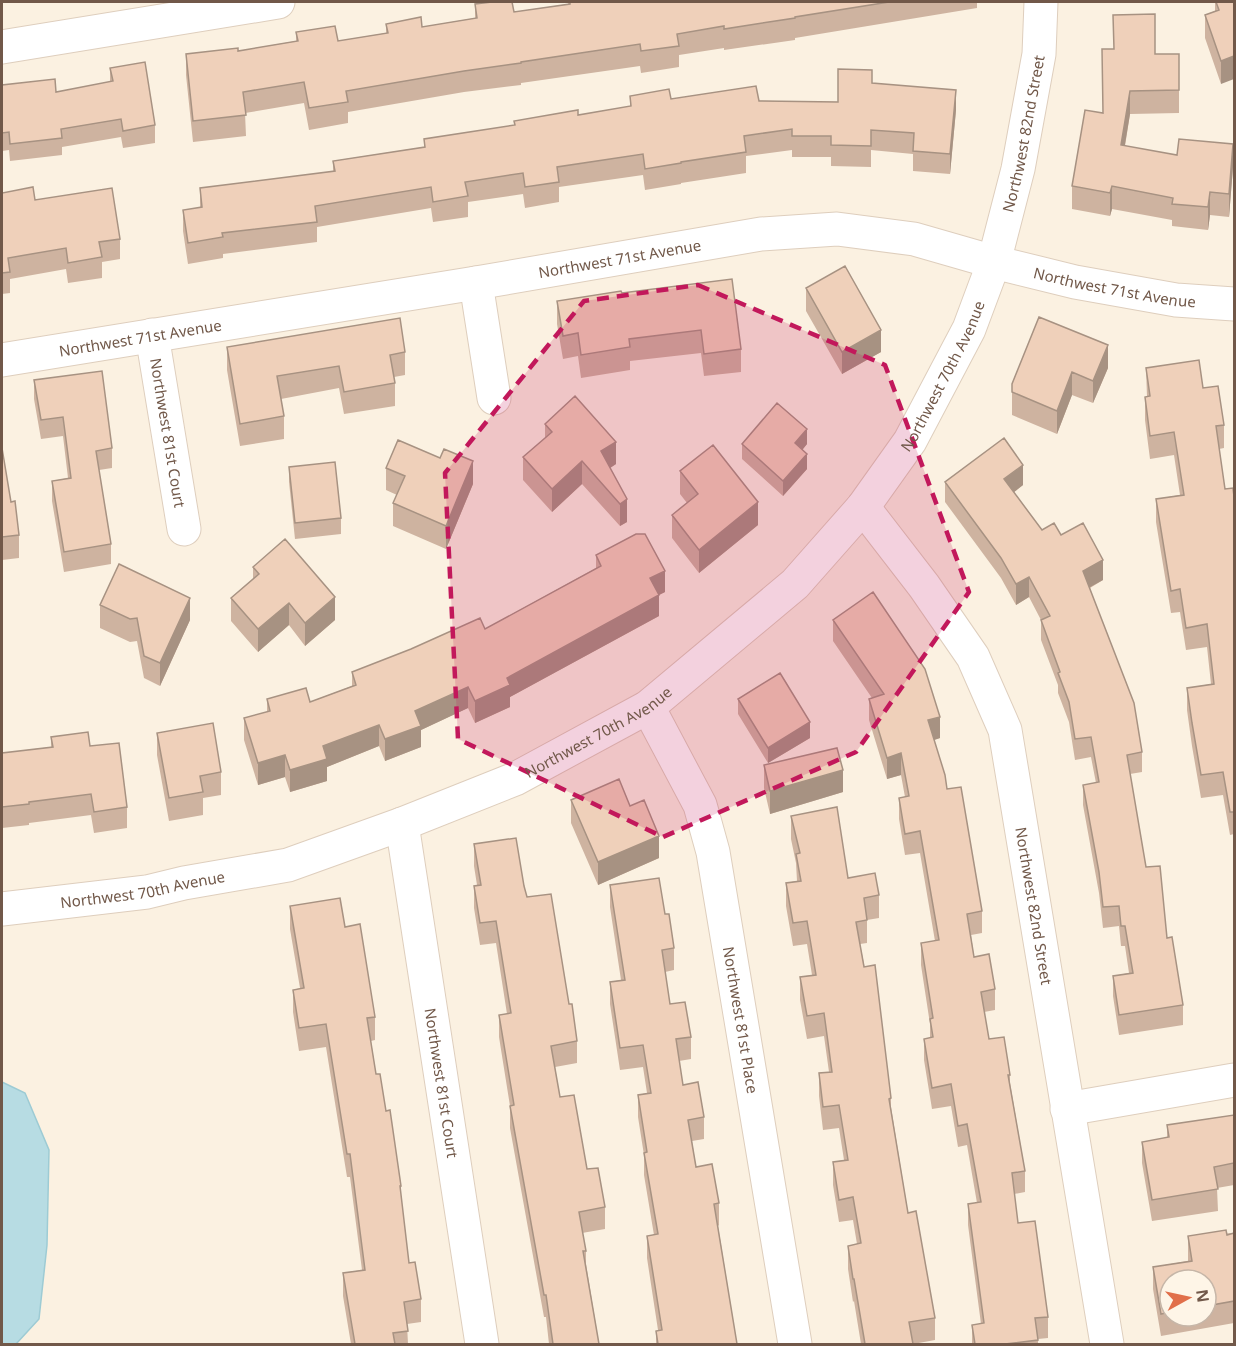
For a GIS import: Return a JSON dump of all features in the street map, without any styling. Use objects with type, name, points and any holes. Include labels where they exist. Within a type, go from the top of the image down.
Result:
[{"type":"street","points":[[2,47],[278,2]]},
{"type":"street","name":"Northwest 82nd Street","points":[[994,262],[1018,169],[1039,54],[1041,2]]},
{"type":"street","name":"Northwest 71st Avenue","points":[[2,360],[761,234],[837,230],[914,239],[1075,282],[1165,298],[1234,304]]},
{"type":"street","name":"Northwest 70th Avenue","points":[[2,909],[147,892],[184,883],[288,865],[402,824],[515,779],[648,707],[795,584],[863,507],[910,441],[969,329],[994,262]]},
{"type":"street","points":[[476,283],[494,398]]},
{"type":"street","name":"Northwest 81st Court","points":[[152,335],[184,530]]},
{"type":"street","name":"Northwest 82nd Street","points":[[863,507],[924,586],[973,657],[1005,730],[1107,1344]]},
{"type":"street","name":"Northwest 81st Place","points":[[648,707],[700,805],[713,852],[795,1344]]},
{"type":"street","name":"Northwest 81st Court","points":[[402,824],[482,1344]]},
{"type":"street","points":[[1067,1108],[1234,1080]]},
{"type":"highlighted area","points":[[698,285],[885,365],[969,592],[856,752],[663,837],[458,739],[445,473],[584,301]]},
{"type":"water","points":[[2,1082],[25,1093],[49,1150],[47,1245],[39,1319],[16,1344],[2,1344]]},
{"type":"building","points":[[512,2],[514,12],[570,4],[570,2],[889,2],[724,29],[724,26],[677,34],[679,46],[641,51],[640,44],[346,91],[348,102],[309,108],[304,82],[243,92],[246,115],[193,121],[186,54],[238,48],[238,51],[298,41],[296,32],[335,26],[338,41],[388,33],[386,24],[421,17],[422,27],[477,18],[475,4]]},
{"type":"building","points":[[1216,2],[1234,2],[1234,56],[1221,61],[1205,15],[1219,10]]},
{"type":"building","points":[[1155,14],[1155,54],[1179,54],[1179,90],[1130,91],[1121,145],[1177,155],[1179,139],[1233,144],[1229,194],[1210,192],[1208,207],[1172,204],[1173,198],[1112,186],[1110,193],[1072,186],[1085,110],[1103,113],[1102,49],[1114,49],[1113,15]]},
{"type":"building","points":[[145,62],[155,125],[123,131],[121,119],[61,129],[62,138],[10,144],[9,132],[2,133],[2,85],[55,79],[56,92],[113,81],[110,68]]},
{"type":"building","points":[[838,69],[872,70],[872,83],[956,90],[950,154],[913,151],[914,133],[871,130],[871,146],[831,145],[831,136],[792,136],[792,129],[744,136],[746,152],[645,169],[643,154],[557,167],[559,182],[525,187],[523,173],[465,182],[468,196],[433,202],[431,187],[315,206],[317,222],[222,233],[223,237],[188,243],[183,210],[202,207],[200,188],[335,171],[333,161],[425,147],[424,139],[515,125],[514,121],[578,110],[578,115],[631,106],[630,96],[669,89],[671,99],[756,86],[759,101],[838,102]]},
{"type":"building","points":[[33,187],[35,200],[112,188],[120,239],[99,242],[102,257],[68,263],[66,248],[8,258],[10,272],[2,273],[2,193]]},
{"type":"building","points":[[845,266],[881,330],[842,352],[806,288]]},
{"type":"building","points":[[732,279],[741,349],[704,354],[701,330],[629,339],[630,347],[581,355],[578,333],[563,336],[557,301],[621,291],[622,293]]},
{"type":"building","points":[[1039,317],[1108,345],[1093,381],[1072,372],[1057,411],[1012,392],[1012,384]]},
{"type":"building","points":[[400,318],[405,352],[390,355],[395,383],[344,392],[339,366],[277,376],[284,416],[240,424],[227,347]]},
{"type":"building","points":[[1199,360],[1203,388],[1218,386],[1224,425],[1216,426],[1225,489],[1233,488],[1234,497],[1234,812],[1230,812],[1223,772],[1201,775],[1187,688],[1214,684],[1207,624],[1186,628],[1180,589],[1171,591],[1156,499],[1184,495],[1174,432],[1150,436],[1145,397],[1150,396],[1146,368]]},
{"type":"building","points":[[102,371],[112,448],[96,451],[111,544],[64,552],[52,481],[71,478],[63,417],[41,420],[34,380]]},
{"type":"building","points":[[575,396],[616,442],[601,451],[627,499],[620,504],[582,461],[552,489],[523,457],[552,432],[545,424]]},
{"type":"building","points":[[777,403],[807,429],[795,443],[807,454],[783,481],[742,444]]},
{"type":"building","points":[[1004,438],[1023,465],[1004,479],[1042,530],[1054,523],[1061,535],[1083,523],[1103,560],[1083,571],[1134,703],[1142,752],[1127,755],[1146,867],[1160,866],[1167,938],[1172,937],[1183,1005],[1119,1015],[1113,976],[1133,973],[1125,926],[1121,926],[1119,906],[1103,907],[1083,785],[1099,782],[1091,737],[1075,739],[1069,702],[1041,620],[1050,616],[1029,577],[1016,584],[1001,558],[945,482]]},
{"type":"building","points":[[398,440],[440,458],[444,449],[473,461],[446,526],[393,503],[405,476],[386,468]]},
{"type":"building","points":[[713,445],[758,502],[699,550],[672,515],[698,494],[680,471]]},
{"type":"building","points":[[2,448],[11,502],[15,501],[19,535],[2,537]]},
{"type":"building","points":[[335,462],[341,518],[295,523],[289,467]]},
{"type":"building","points":[[636,534],[645,534],[665,571],[650,578],[659,595],[507,678],[510,685],[475,701],[468,687],[415,711],[421,726],[385,739],[379,725],[323,746],[327,759],[290,770],[285,755],[258,763],[244,718],[270,711],[267,699],[306,688],[310,702],[356,685],[352,672],[480,618],[485,629],[601,566],[596,555]]},
{"type":"building","points":[[285,539],[335,597],[305,623],[289,603],[258,629],[231,598],[259,574],[253,567]]},
{"type":"building","points":[[119,564],[190,598],[160,663],[144,656],[137,618],[130,619],[100,605]]},
{"type":"building","points":[[873,592],[925,669],[940,717],[928,720],[947,789],[961,787],[982,911],[967,914],[974,957],[989,954],[995,989],[981,992],[989,1039],[1004,1037],[1010,1075],[1008,1075],[1025,1171],[1012,1173],[1018,1223],[1035,1221],[1048,1317],[1035,1318],[1038,1340],[1005,1344],[975,1344],[972,1325],[984,1323],[968,1204],[981,1202],[967,1124],[958,1126],[951,1084],[932,1088],[924,1039],[933,1037],[930,1019],[933,1018],[921,943],[939,940],[920,831],[905,834],[899,798],[909,796],[901,753],[887,758],[869,699],[884,694],[833,620]]},
{"type":"building","points":[[780,673],[810,722],[768,748],[738,699]]},
{"type":"building","points":[[213,723],[221,772],[200,776],[203,792],[169,798],[157,733]]},
{"type":"building","points":[[88,732],[90,746],[119,743],[127,807],[94,812],[91,794],[2,807],[2,753],[53,747],[51,737]]},
{"type":"building","points":[[837,748],[843,770],[770,791],[764,765]]},
{"type":"building","points":[[619,779],[630,806],[644,800],[659,836],[598,862],[571,800]]},
{"type":"building","points":[[837,807],[848,878],[875,873],[879,895],[864,898],[867,920],[856,922],[864,967],[875,965],[891,1098],[889,1099],[908,1213],[916,1211],[935,1318],[909,1322],[913,1344],[865,1344],[848,1246],[861,1243],[853,1197],[839,1200],[833,1162],[848,1160],[839,1105],[823,1107],[819,1073],[832,1072],[824,1013],[807,1016],[800,977],[816,975],[807,921],[793,923],[786,883],[801,881],[796,854],[800,853],[791,816]]},
{"type":"building","points":[[516,838],[527,897],[551,894],[569,1004],[572,1004],[577,1041],[551,1046],[560,1097],[574,1095],[587,1169],[598,1168],[605,1207],[579,1212],[586,1251],[583,1251],[599,1344],[553,1344],[546,1295],[544,1295],[510,1106],[514,1105],[499,1015],[511,1013],[496,921],[480,923],[474,886],[481,885],[474,844]]},
{"type":"building","points":[[659,878],[665,914],[669,914],[674,948],[662,950],[670,1004],[685,1002],[691,1037],[676,1039],[683,1085],[698,1082],[704,1117],[688,1120],[696,1167],[712,1164],[719,1203],[714,1204],[737,1344],[658,1344],[656,1331],[662,1330],[647,1236],[658,1234],[644,1153],[647,1152],[638,1095],[651,1093],[643,1045],[620,1048],[610,982],[625,980],[610,885]]},
{"type":"building","points":[[340,898],[345,927],[360,924],[375,1017],[367,1018],[376,1074],[380,1074],[386,1111],[390,1110],[409,1263],[415,1262],[421,1299],[404,1302],[408,1331],[393,1333],[395,1344],[355,1344],[343,1273],[365,1270],[350,1154],[347,1154],[326,1024],[299,1028],[293,990],[304,988],[290,906]]},
{"type":"building","points":[[1234,1115],[1234,1163],[1214,1167],[1218,1189],[1152,1200],[1142,1142],[1169,1137],[1167,1125]]},
{"type":"building","points":[[1226,1230],[1227,1235],[1234,1233],[1234,1301],[1218,1304],[1218,1268],[1158,1268],[1158,1296],[1153,1267],[1192,1261],[1188,1236]]}]
